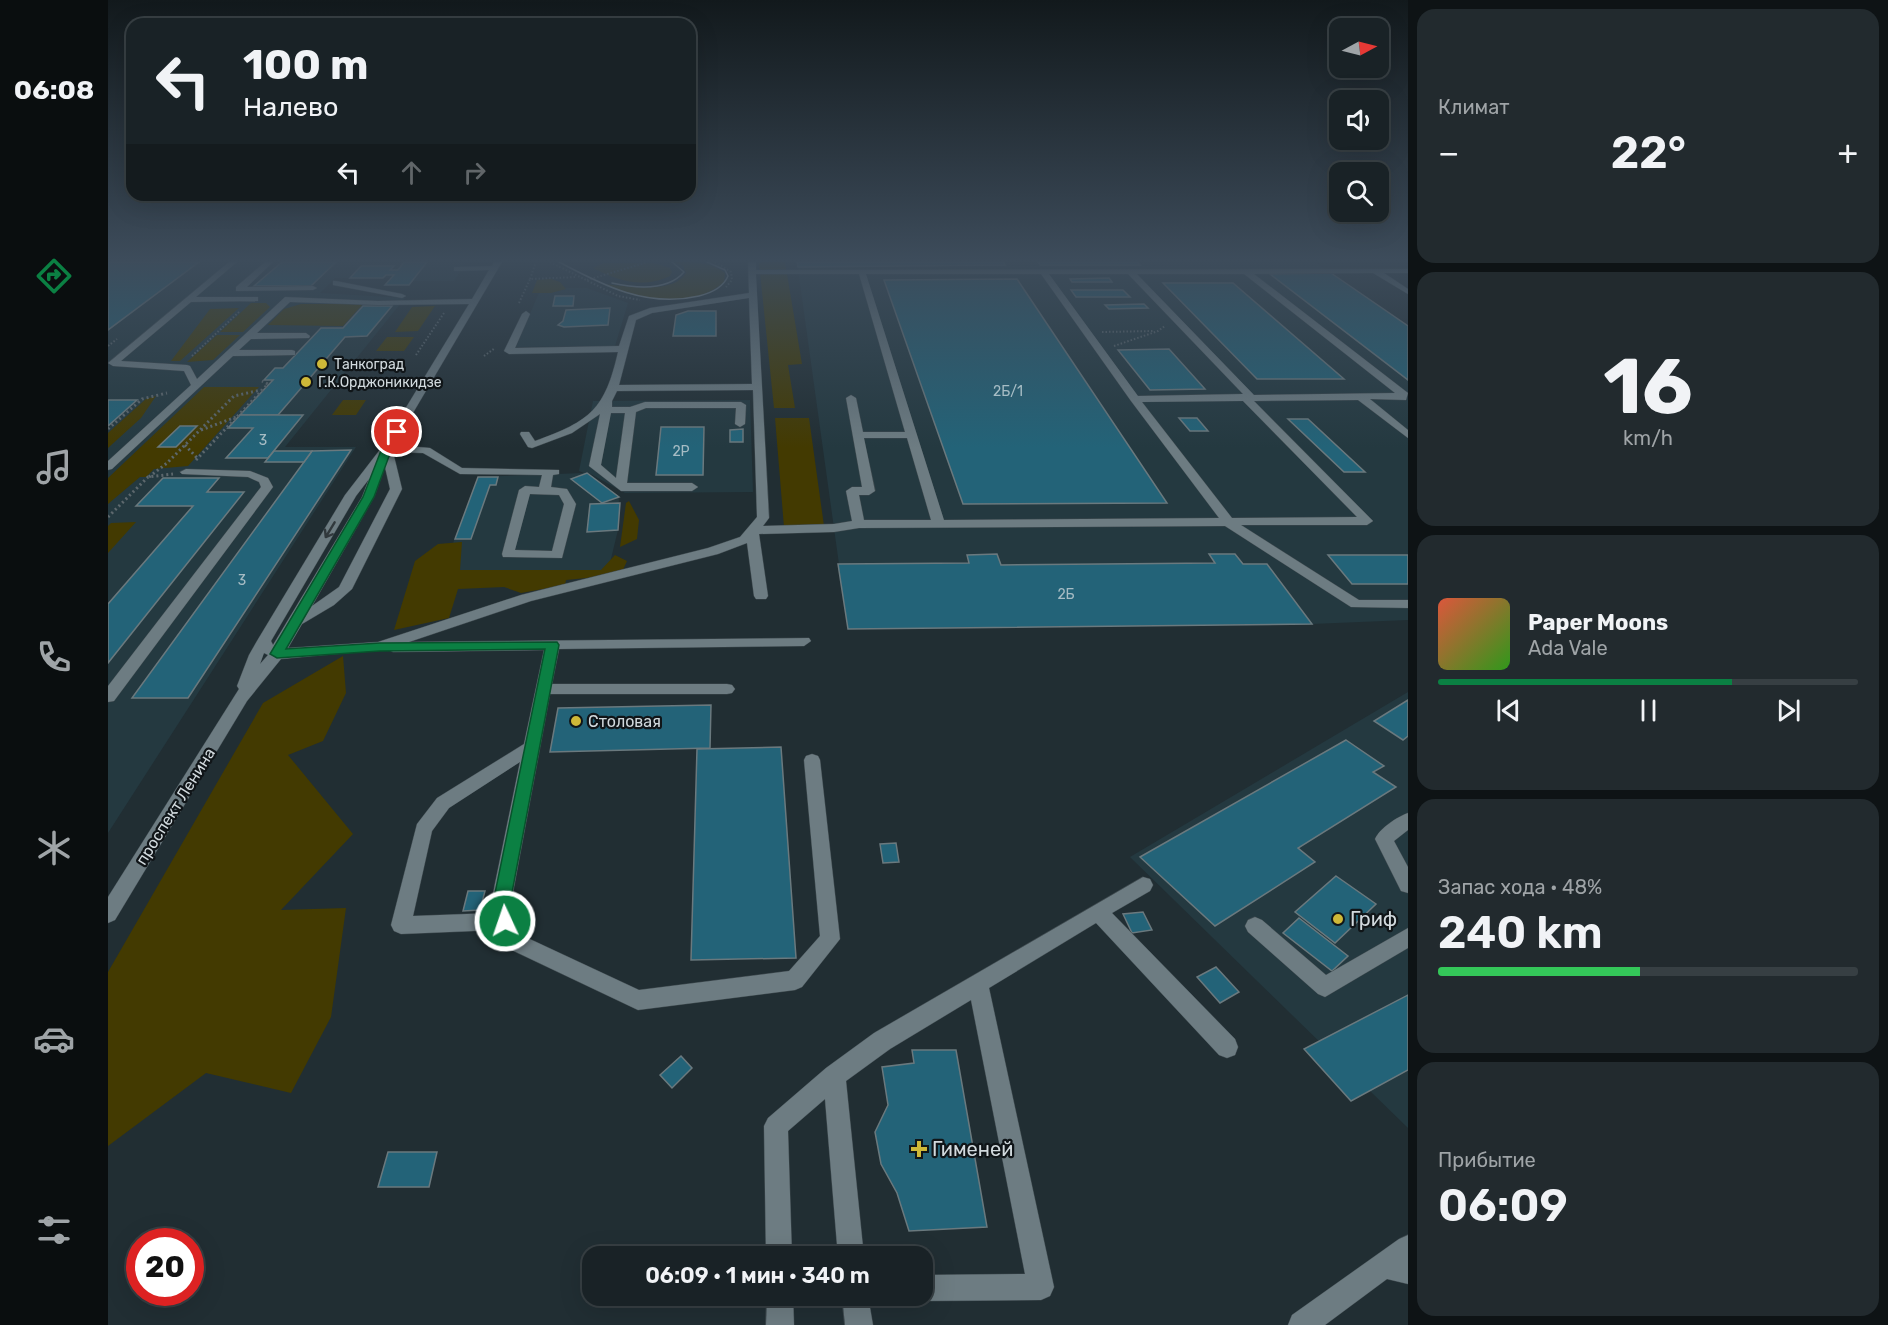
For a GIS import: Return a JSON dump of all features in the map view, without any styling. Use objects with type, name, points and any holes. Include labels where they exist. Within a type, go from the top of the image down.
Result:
[{"type":"street","points":[[110,363],[158,324]]},
{"type":"street","points":[[108,466],[113,457],[216,368],[262,324]]},
{"type":"street","name":"проспект Ленина","points":[[241,697],[256,655],[264,641],[351,495],[387,448],[462,324]]},
{"type":"street","points":[[521,324],[509,351],[623,350]]},
{"type":"street","points":[[630,324],[606,410],[595,466],[621,487],[692,487]]},
{"type":"street","points":[[380,647],[526,598],[713,551],[744,540],[763,518],[755,324]]},
{"type":"street","points":[[878,324],[939,525]]},
{"type":"street","points":[[1081,324],[1229,523],[1356,604],[1408,604]]},
{"type":"street","points":[[752,530],[834,528],[859,524],[1367,521],[1180,324]]},
{"type":"street","points":[[1313,324],[1406,397]]},
{"type":"street","points":[[250,336],[306,336]]},
{"type":"street","points":[[232,353],[292,352]]},
{"type":"street","points":[[110,363],[216,368]]},
{"type":"street","points":[[183,368],[194,386]]},
{"type":"street","points":[[611,392],[759,387]]},
{"type":"street","points":[[525,434],[532,445],[573,429],[598,411],[611,392]]},
{"type":"street","points":[[1360,396],[1408,435]]},
{"type":"street","points":[[1135,399],[1406,397]]},
{"type":"street","points":[[851,398],[869,491],[852,492],[859,524]]},
{"type":"street","points":[[606,410],[631,410],[645,405],[741,405],[740,424]]},
{"type":"street","points":[[621,487],[631,410]]},
{"type":"street","points":[[858,435],[912,435]]},
{"type":"street","points":[[290,599],[290,606],[304,613],[345,589],[396,489],[387,448],[426,450],[460,471],[552,472],[544,491]]},
{"type":"street","name":"проспект Ленина","points":[[108,914],[241,697],[277,654],[304,613],[368,497],[387,448]]},
{"type":"street","points":[[108,697],[267,487],[264,480],[250,474],[186,472]]},
{"type":"street","points":[[525,490],[544,491],[563,491],[570,504],[557,555],[508,554],[525,490]]},
{"type":"street","points":[[351,495],[362,491],[366,492],[368,497]]},
{"type":"street","points":[[752,530],[761,596]]},
{"type":"street","points":[[264,641],[266,648],[277,654],[380,647],[804,641]]},
{"type":"street","points":[[552,645],[501,903],[505,921],[510,940],[638,1000],[795,980],[830,939],[812,760]]},
{"type":"street","points":[[544,689],[728,689]]},
{"type":"street","points":[[505,921],[400,925],[423,829],[443,803],[532,747]]},
{"type":"street","points":[[1408,820],[1384,839],[1408,885]]},
{"type":"street","points":[[779,1246],[776,1126],[834,1076],[882,1041],[1143,885]]},
{"type":"street","points":[[1098,912],[1227,1047]]},
{"type":"street","points":[[1256,926],[1325,987],[1408,938]]},
{"type":"street","points":[[933,1288],[1041,1287],[978,984]]},
{"type":"street","points":[[834,1076],[850,1246]]},
{"type":"street","points":[[1302,1325],[1396,1268],[1408,1248]]},
{"type":"street","points":[[780,1306],[780,1325]]},
{"type":"street","points":[[856,1306],[859,1325]]},
{"type":"path","points":[[183,368],[227,324]]},
{"type":"path","points":[[1100,351],[1158,331],[1167,324]]},
{"type":"path","points":[[1087,332],[1158,331]]},
{"type":"path","points":[[148,477],[186,472],[268,384],[262,381]]},
{"type":"path","points":[[108,429],[142,399],[194,386]]},
{"type":"path","points":[[108,517],[234,396],[263,389]]},
{"type":"path","points":[[199,431],[237,417]]},
{"type":"path","points":[[185,445],[198,459]]},
{"type":"shaded area","points":[[108,324],[384,324],[285,447],[356,447],[108,833]]},
{"type":"shaded area","points":[[199,324],[221,324],[180,361],[171,361]]},
{"type":"shaded area","points":[[229,324],[252,324],[243,332],[220,332]]},
{"type":"shaded area","points":[[269,324],[345,324],[343,326]]},
{"type":"shaded area","points":[[401,324],[423,324],[418,331],[395,332]]},
{"type":"shaded area","points":[[526,324],[622,324],[615,346],[516,347]]},
{"type":"shaded area","points":[[765,324],[795,324],[802,364],[788,365],[795,408],[774,408]]},
{"type":"shaded area","points":[[806,324],[1405,324],[1408,326],[1408,620],[1312,624],[848,629]]},
{"type":"shaded area","points":[[217,335],[240,335],[213,360],[187,362]]},
{"type":"shaded area","points":[[387,337],[414,337],[404,351],[376,351]]},
{"type":"shaded area","points":[[204,387],[259,387],[188,466],[154,469],[146,477],[140,477],[108,504],[108,478]]},
{"type":"shaded area","points":[[156,396],[141,418],[108,448],[108,433],[146,399]]},
{"type":"shaded area","points":[[343,400],[366,400],[356,415],[332,415]]},
{"type":"shaded area","points":[[750,400],[753,492],[625,493],[589,473],[619,497],[618,530],[608,571],[441,575],[478,477],[584,473],[579,471],[593,401]]},
{"type":"shaded area","points":[[775,418],[809,418],[824,526],[784,527]]},
{"type":"shaded area","points":[[629,501],[639,520],[637,539],[620,547],[626,503]]},
{"type":"shaded area","points":[[136,522],[108,553],[108,526],[111,523]]},
{"type":"shaded area","points":[[462,542],[460,570],[601,570],[615,555],[627,561],[622,572],[607,576],[566,580],[565,585],[521,593],[504,587],[458,589],[449,618],[394,630],[415,561],[438,544]]},
{"type":"shaded area","points":[[343,656],[346,693],[323,741],[288,755],[353,834],[281,910],[346,908],[331,1017],[291,1093],[206,1073],[108,1146],[108,972],[263,703]]},
{"type":"shaded area","points":[[1408,692],[1408,1128],[1130,857]]},
{"type":"building","points":[[108,324],[116,324],[108,330]]},
{"type":"building","points":[[347,324],[377,324],[367,336],[345,337],[278,415],[240,415],[273,380],[264,380],[275,368],[283,368],[321,328],[343,328]]},
{"type":"building","points":[[559,324],[608,324],[564,327],[558,325]]},
{"type":"building","points":[[675,324],[716,324],[716,336],[673,336]]},
{"type":"building","points":[[899,324],[1047,324],[1167,503],[963,504]]},
{"type":"building","points":[[1203,324],[1280,324],[1344,379],[1257,379]]},
{"type":"building","points":[[1335,324],[1405,324],[1408,326],[1408,380]]},
{"type":"building","points":[[1169,349],[1205,389],[1150,390],[1118,350]]},
{"type":"building","points":[[108,400],[137,400],[108,426]]},
{"type":"building","points":[[240,415],[303,415],[268,458],[226,458],[253,428],[228,428]]},
{"type":"building","points":[[1179,418],[1197,418],[1208,431],[1190,431]]},
{"type":"building","points":[[1288,419],[1308,419],[1365,472],[1344,472]]},
{"type":"building","points":[[180,426],[197,426],[176,447],[158,447]]},
{"type":"building","points":[[661,427],[704,427],[703,475],[656,475]]},
{"type":"building","points":[[743,429],[743,442],[730,442],[730,430]]},
{"type":"building","points":[[351,450],[188,698],[132,698],[312,451]]},
{"type":"building","points":[[274,451],[312,451],[304,462],[265,462]]},
{"type":"building","points":[[587,473],[619,497],[602,503],[571,479]]},
{"type":"building","points":[[478,477],[498,477],[496,485],[490,485],[471,539],[455,539]]},
{"type":"building","points":[[163,478],[219,478],[207,492],[244,492],[108,663],[108,604],[193,506],[136,506]]},
{"type":"building","points":[[620,503],[618,530],[587,532],[590,504]]},
{"type":"building","points":[[997,554],[1001,565],[1215,563],[1209,554],[1235,554],[1243,564],[1267,564],[1312,624],[848,629],[838,564],[969,563],[967,555]]},
{"type":"building","points":[[1328,555],[1408,555],[1408,584],[1352,584]]},
{"type":"building","points":[[1408,700],[1408,736],[1403,740],[1374,721]]},
{"type":"building","points":[[711,705],[710,748],[550,752],[558,708]]},
{"type":"building","points":[[1346,740],[1384,766],[1373,772],[1396,787],[1298,848],[1315,862],[1215,926],[1140,857]]},
{"type":"building","points":[[781,747],[796,958],[691,960],[697,749]]},
{"type":"building","points":[[896,843],[899,862],[883,863],[880,844]]},
{"type":"building","points":[[1336,876],[1376,904],[1335,943],[1295,912]]},
{"type":"building","points":[[468,891],[485,891],[480,910],[463,911]]},
{"type":"building","points":[[1143,912],[1152,930],[1132,933],[1123,914]]},
{"type":"building","points":[[1299,918],[1348,956],[1332,971],[1283,933]]},
{"type":"building","points":[[1216,967],[1239,992],[1220,1003],[1197,977]]},
{"type":"building","points":[[1408,995],[1408,1070],[1351,1101],[1304,1049]]},
{"type":"building","points":[[912,1050],[956,1050],[987,1227],[909,1231],[897,1193],[881,1164],[875,1132],[888,1105],[882,1067],[914,1063]]},
{"type":"building","points":[[681,1056],[692,1068],[672,1088],[660,1075]]},
{"type":"building","points":[[388,1152],[437,1152],[429,1187],[378,1187]]},
{"type":"place","name":"Танкоград","points":[[322,364]]},
{"type":"place","name":"Г.К.Орджоникидзе","points":[[306,382]]},
{"type":"place","name":"Столовая","points":[[576,721]]},
{"type":"place","name":"Гриф","points":[[1338,919]]},
{"type":"place","name":"Гименей","points":[[919,1149]]},
{"type":"route","points":[[397,432],[387,448],[368,497],[277,654],[380,647],[552,645],[501,903],[505,921]]}]
